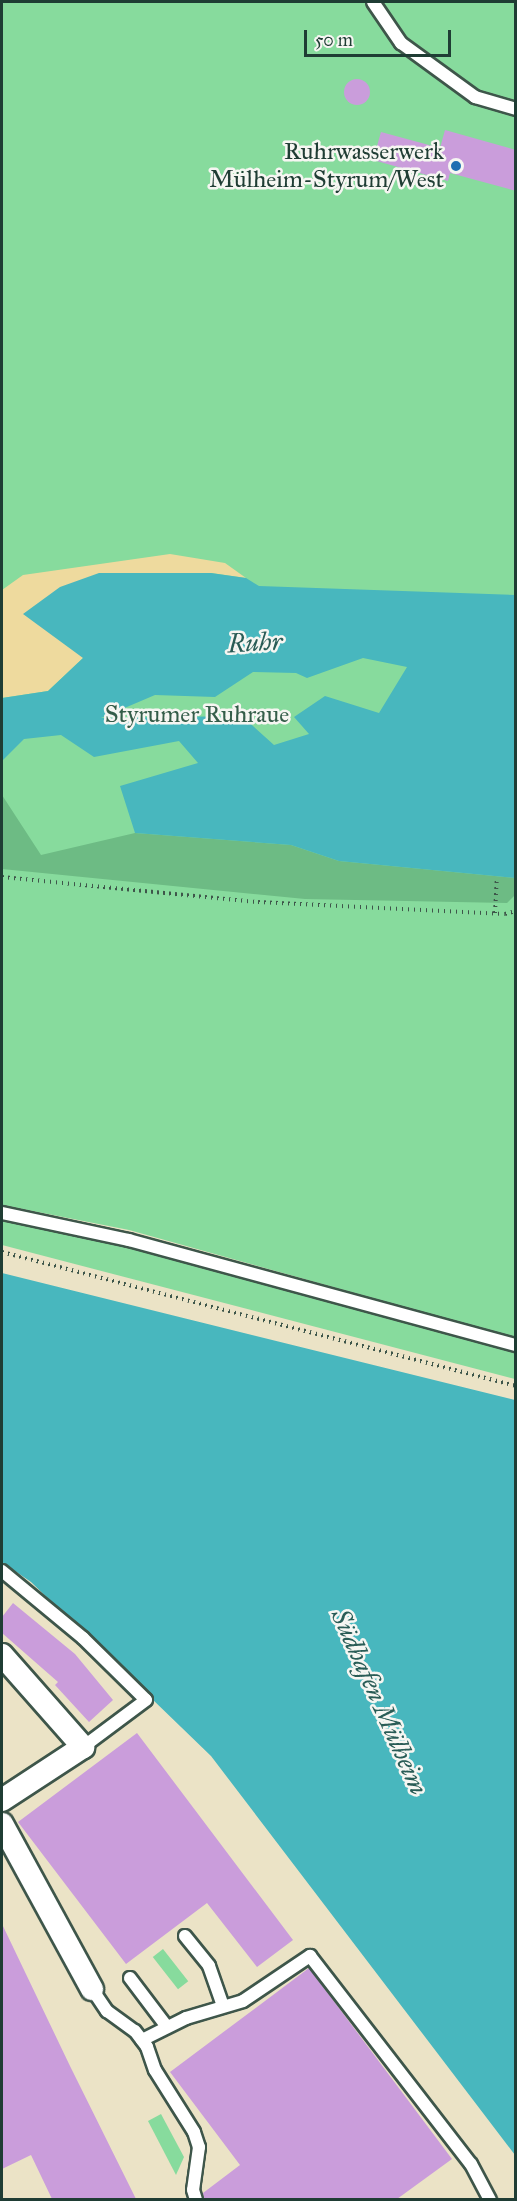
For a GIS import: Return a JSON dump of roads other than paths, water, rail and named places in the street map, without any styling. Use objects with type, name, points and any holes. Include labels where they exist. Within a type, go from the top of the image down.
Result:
[{"type":"street","points":[[2,1655],[83,1747],[2,1800]]},
{"type":"street","points":[[2,1824],[92,1989]]},
{"type":"lane","points":[[373,2],[401,43],[475,97],[516,110]]},
{"type":"lane","points":[[2,1213],[129,1240],[516,1345]]},
{"type":"lane","points":[[2,1571],[83,1638],[147,1700],[83,1747]]},
{"type":"lane","points":[[185,1936],[209,1966],[223,2006]]},
{"type":"lane","points":[[142,2040],[167,2026],[243,2001],[310,1956],[471,2164],[490,2199]]},
{"type":"lane","points":[[130,1978],[167,2026]]},
{"type":"lane","points":[[92,1989],[107,2011],[142,2040],[155,2070],[194,2132],[199,2147],[193,2190],[196,2199]]},
{"type":"water","name":"Ruhr","points":[[99,573],[211,573],[246,578],[259,586],[515,595],[515,878],[339,861],[291,845],[135,833],[120,786],[198,763],[179,741],[94,757],[61,735],[24,739],[2,761],[2,698],[48,691],[83,658],[23,614],[60,587]],"holes":[[[363,658],[407,667],[379,713],[325,696],[294,717],[309,734],[274,745],[242,716],[101,718],[155,695],[215,697],[253,672],[296,673],[307,678]]]},
{"type":"water","name":"Südhafen Mülheim","points":[[2,1273],[515,1400],[515,2155],[211,1756],[31,1582],[2,1562]]},
{"type":"place","name":"Ruhrwasserwerk Mülheim-Styrum/West","points":[[456,166]]},
{"type":"park label","name":"Styrumer Ruhraue","points":[[197,715]]}]
